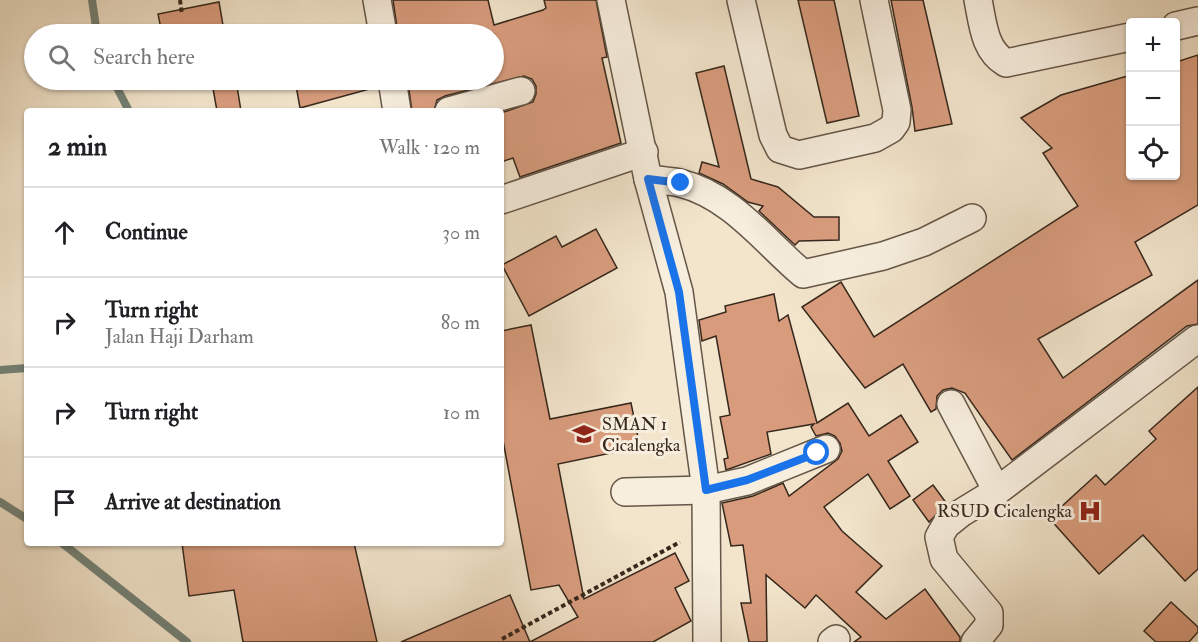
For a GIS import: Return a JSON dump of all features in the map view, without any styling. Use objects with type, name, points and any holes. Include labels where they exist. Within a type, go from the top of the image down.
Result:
[{"type":"street","points":[[377,0],[381,24]]},
{"type":"street","points":[[611,0],[648,179],[679,292],[706,490],[707,642]]},
{"type":"street","points":[[741,0],[773,135],[780,149],[799,155],[875,138],[891,129],[896,122],[897,110],[874,0]]},
{"type":"street","points":[[978,0],[988,45],[994,55],[1006,63],[1126,38]]},
{"type":"street","points":[[1180,25],[1198,21]]},
{"type":"street","points":[[394,90],[397,108]]},
{"type":"street","points":[[460,108],[521,91]]},
{"type":"street","points":[[504,199],[644,152]]},
{"type":"street","points":[[648,179],[681,183],[717,199],[754,226],[803,274],[883,256],[924,242],[972,218]]},
{"type":"street","points":[[975,642],[989,625],[989,613],[944,559],[939,537],[946,525],[997,491],[1197,339]]},
{"type":"street","points":[[951,404],[997,491]]},
{"type":"street","points":[[625,492],[706,490],[747,480],[826,449]]},
{"type":"path","points":[[180,0],[182,14]]},
{"type":"path","points":[[501,639],[706,528]]},
{"type":"building","points":[[393,0],[488,0],[494,24],[397,24]]},
{"type":"building","points":[[544,0],[596,0],[607,57],[602,58],[621,143],[520,177],[513,158],[504,161],[504,112],[533,102],[536,86],[532,79],[524,76],[504,81],[504,24],[497,24],[543,10],[546,8]]},
{"type":"building","points":[[798,0],[834,0],[859,116],[827,123]]},
{"type":"building","points":[[891,0],[923,0],[952,124],[915,131]]},
{"type":"building","points":[[219,2],[223,24],[160,24],[158,14]]},
{"type":"building","points":[[1198,55],[1198,205],[1135,242],[1152,275],[1038,339],[1063,378],[1198,280],[1198,324],[1187,326],[1012,460],[965,393],[952,388],[943,390],[937,396],[936,409],[931,412],[903,364],[865,388],[802,307],[841,282],[874,337],[1078,206],[1043,153],[1052,148],[1021,118],[1061,95],[1126,76],[1126,180],[1180,180],[1180,61]]},
{"type":"building","points":[[724,66],[751,179],[778,187],[814,217],[839,217],[839,240],[799,241],[795,245],[759,211],[763,206],[748,202],[723,184],[699,173],[702,162],[719,167],[696,73]]},
{"type":"building","points":[[213,90],[238,90],[241,108],[216,108]]},
{"type":"building","points":[[297,90],[366,90],[300,108]]},
{"type":"building","points":[[409,90],[469,90],[437,100],[435,108],[412,108]]},
{"type":"building","points":[[596,229],[617,268],[529,316],[504,269],[504,264],[556,236],[562,247]]},
{"type":"building","points":[[774,294],[779,321],[788,315],[817,423],[848,403],[869,436],[901,415],[918,442],[888,461],[910,496],[890,509],[868,474],[824,507],[842,531],[882,566],[856,592],[886,619],[925,589],[960,637],[960,642],[854,642],[861,637],[816,595],[805,608],[766,575],[767,642],[749,642],[741,603],[751,603],[743,545],[731,546],[722,503],[753,496],[783,483],[789,496],[838,459],[842,451],[835,436],[828,433],[816,436],[811,427],[814,424],[767,432],[771,454],[726,470],[724,459],[728,458],[720,417],[730,415],[716,336],[702,341],[699,320],[726,312],[725,306]]},
{"type":"building","points":[[531,325],[550,419],[631,403],[640,447],[558,464],[584,599],[675,553],[689,581],[675,588],[691,621],[653,642],[530,642],[578,617],[559,585],[531,590],[504,446],[504,330]]},
{"type":"building","points":[[1198,387],[1198,569],[1185,581],[1143,535],[1099,574],[1049,518],[1096,475],[1105,485],[1156,439],[1149,431]]},
{"type":"building","points":[[933,485],[947,504],[929,522],[913,500]]},
{"type":"building","points":[[182,546],[355,546],[377,642],[243,642],[234,590],[189,596]]},
{"type":"building","points":[[510,595],[530,642],[401,642]]},
{"type":"building","points":[[1171,602],[1198,627],[1198,632],[1189,642],[1156,642],[1144,631]]},
{"type":"waterway","points":[[92,0],[96,24]]},
{"type":"waterway","points":[[118,90],[127,108]]},
{"type":"waterway","points":[[0,370],[24,368]]},
{"type":"waterway","points":[[0,502],[24,517]]},
{"type":"waterway","points":[[66,546],[187,642]]},
{"type":"place","name":"SMAN 1 Cicalengka","points":[[584,434]]},
{"type":"place","name":"RSUD Cicalengka","points":[[1090,511]]},
{"type":"route","points":[[681,183],[648,179],[679,292],[706,490],[747,480],[817,453]]}]
